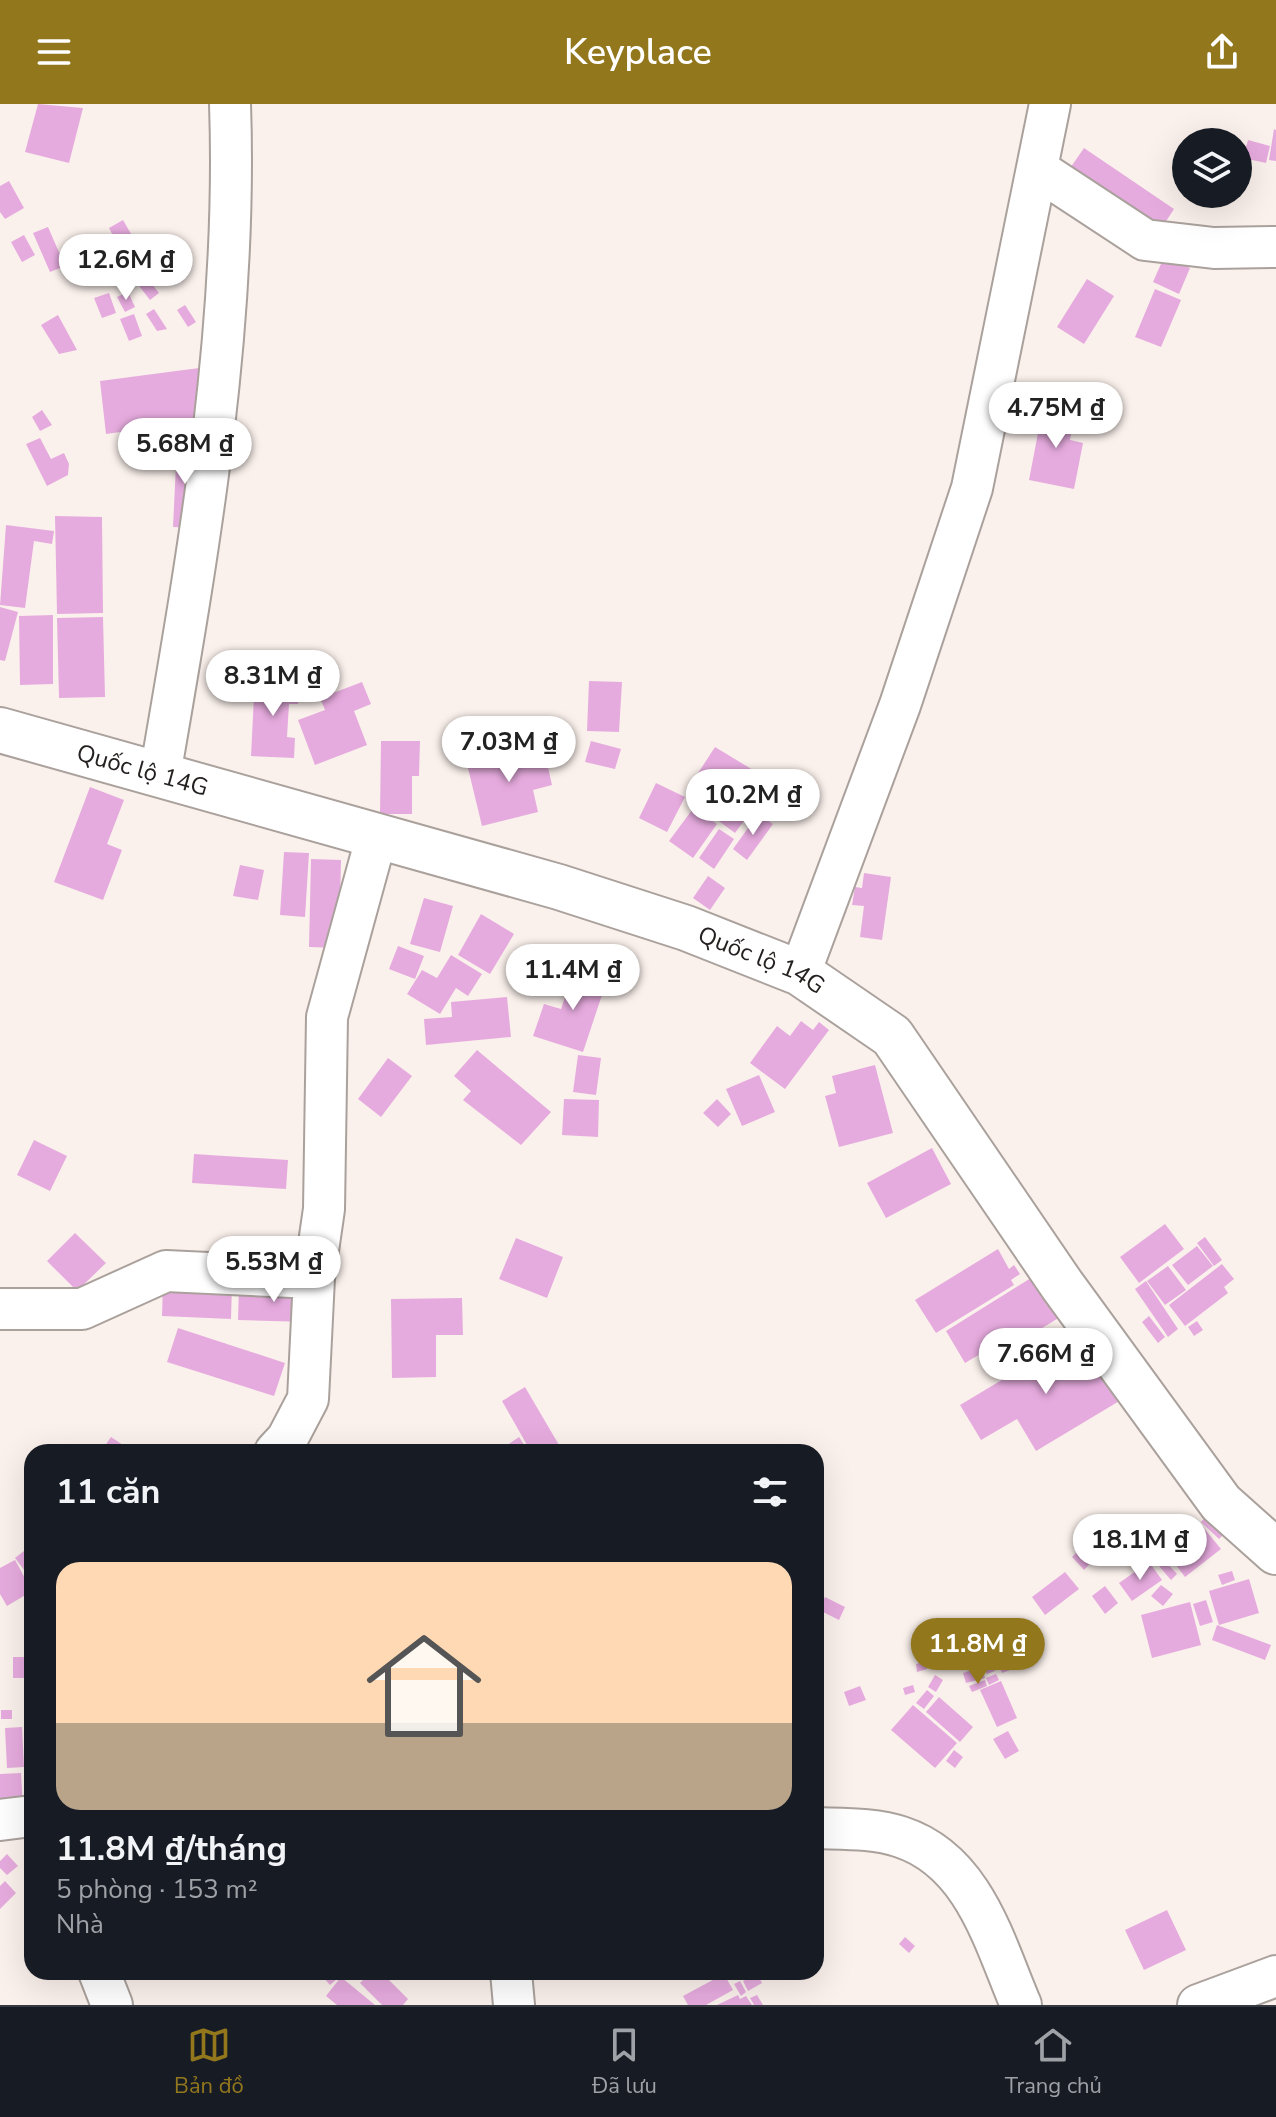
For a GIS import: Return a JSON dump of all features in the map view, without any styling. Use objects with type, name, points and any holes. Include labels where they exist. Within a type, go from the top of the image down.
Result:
[{"type":"main road","name":"Quốc lộ 14G","points":[[0,730],[377,835],[672,924],[800,973],[892,1036],[1062,1285],[1221,1503],[1276,1552]]},
{"type":"street","points":[[160,775],[199,542],[215,405],[228,269],[230,104]]},
{"type":"street","points":[[800,973],[900,705],[972,488],[1050,104]]},
{"type":"street","points":[[1037,169],[1145,240],[1214,248],[1276,247]]},
{"type":"street","points":[[293,1444],[308,1399],[314,1278],[324,1209],[327,1017],[377,835]]},
{"type":"street","points":[[0,1309],[82,1309],[166,1271],[314,1278]]},
{"type":"street","points":[[0,1820],[24,1817]]},
{"type":"street","points":[[824,1829],[900,1836],[927,1848],[951,1865],[974,1896],[1021,2005]]},
{"type":"street","points":[[1198,2005],[1276,1976]]},
{"type":"street","points":[[102,1980],[112,2005]]},
{"type":"street","points":[[512,1980],[514,2005]]},
{"type":"building","points":[[38,104],[83,108],[69,163],[25,152]]},
{"type":"building","points":[[1276,130],[1276,161],[1269,160]]},
{"type":"building","points":[[1252,141],[1270,146],[1266,163],[1252,160]]},
{"type":"building","points":[[1084,148],[1174,209],[1157,235],[1066,174]]},
{"type":"building","points":[[9,181],[24,208],[5,219],[0,212],[0,186]]},
{"type":"building","points":[[123,220],[134,239],[119,247],[109,228]]},
{"type":"building","points":[[48,227],[65,266],[50,272],[33,233]]},
{"type":"building","points":[[24,235],[35,255],[22,262],[11,242]]},
{"type":"building","points":[[1164,257],[1190,268],[1179,294],[1153,282]]},
{"type":"building","points":[[166,258],[188,264],[182,282],[161,276]]},
{"type":"building","points":[[145,275],[159,293],[150,300],[136,282]]},
{"type":"building","points":[[1087,279],[1114,296],[1084,344],[1057,327]]},
{"type":"building","points":[[1155,289],[1181,300],[1161,347],[1135,337]]},
{"type":"building","points":[[128,292],[135,307],[125,312],[117,297]]},
{"type":"building","points":[[109,293],[116,313],[102,318],[94,298]]},
{"type":"building","points":[[185,305],[196,322],[188,327],[177,310]]},
{"type":"building","points":[[154,309],[167,329],[157,331],[146,314]]},
{"type":"building","points":[[134,314],[142,336],[129,341],[120,319]]},
{"type":"building","points":[[58,315],[77,350],[59,354],[41,325]]},
{"type":"building","points":[[199,368],[207,420],[106,434],[100,381]]},
{"type":"building","points":[[1043,407],[1075,413],[1070,440],[1083,443],[1074,489],[1029,480]]},
{"type":"building","points":[[42,410],[52,425],[40,431],[32,417]]},
{"type":"building","points":[[40,438],[51,459],[64,453],[69,464],[68,475],[47,486],[26,444]]},
{"type":"building","points":[[177,444],[197,445],[193,528],[173,527]]},
{"type":"building","points":[[55,516],[102,517],[103,613],[57,614]]},
{"type":"building","points":[[6,525],[54,531],[52,544],[34,541],[25,608],[0,605]]},
{"type":"building","points":[[0,607],[18,612],[5,661],[0,660]]},
{"type":"building","points":[[53,615],[53,684],[20,685],[19,616]]},
{"type":"building","points":[[103,617],[105,697],[59,698],[57,618]]},
{"type":"building","points":[[255,676],[292,678],[291,692],[299,692],[298,704],[289,704],[287,737],[295,738],[294,758],[251,756]]},
{"type":"building","points":[[589,681],[622,682],[619,732],[587,731]]},
{"type":"building","points":[[362,682],[371,704],[354,711],[367,745],[315,765],[298,720],[325,710],[320,698]]},
{"type":"building","points":[[381,741],[420,741],[419,776],[412,776],[412,814],[380,814]]},
{"type":"building","points":[[591,741],[621,749],[615,769],[585,762]]},
{"type":"building","points":[[543,745],[552,785],[533,790],[538,812],[482,826],[467,764]]},
{"type":"building","points":[[715,747],[753,770],[739,792],[730,787],[720,803],[691,784]]},
{"type":"building","points":[[656,783],[685,797],[667,832],[639,818]]},
{"type":"building","points":[[90,787],[124,800],[107,844],[122,850],[103,900],[54,882]]},
{"type":"building","points":[[695,789],[718,805],[708,818],[717,824],[693,858],[669,841],[698,802],[690,797]]},
{"type":"building","points":[[727,804],[746,818],[735,833],[716,819]]},
{"type":"building","points":[[758,814],[773,824],[747,860],[733,849]]},
{"type":"building","points":[[719,829],[734,839],[714,869],[699,858]]},
{"type":"building","points":[[284,852],[309,853],[305,917],[280,915]]},
{"type":"building","points":[[311,859],[341,860],[339,948],[309,947]]},
{"type":"building","points":[[240,865],[264,870],[258,900],[233,896]]},
{"type":"building","points":[[864,873],[891,877],[882,940],[860,937],[864,906],[852,905],[855,887],[862,888]]},
{"type":"building","points":[[708,876],[725,888],[710,910],[693,898]]},
{"type":"building","points":[[424,898],[453,906],[440,952],[410,944]]},
{"type":"building","points":[[481,914],[514,934],[490,974],[458,955]]},
{"type":"building","points":[[398,946],[424,956],[415,979],[389,969]]},
{"type":"building","points":[[451,955],[482,974],[468,996],[456,988],[440,1014],[407,994],[422,970],[437,978]]},
{"type":"building","points":[[575,967],[608,977],[583,1052],[533,1036],[544,1004],[561,1009]]},
{"type":"building","points":[[507,997],[511,1037],[426,1045],[424,1019],[452,1017],[451,1002]]},
{"type":"building","points":[[801,1021],[813,1030],[819,1022],[829,1030],[785,1089],[750,1063],[777,1026],[790,1036]]},
{"type":"building","points":[[477,1050],[551,1112],[521,1145],[463,1100],[471,1091],[454,1076]]},
{"type":"building","points":[[578,1055],[601,1058],[596,1095],[573,1092]]},
{"type":"building","points":[[388,1058],[412,1076],[381,1117],[358,1099]]},
{"type":"building","points":[[875,1065],[893,1133],[839,1147],[825,1096],[836,1093],[832,1076]]},
{"type":"building","points":[[759,1075],[775,1112],[742,1126],[726,1089]]},
{"type":"building","points":[[564,1099],[599,1100],[598,1137],[562,1135]]},
{"type":"building","points":[[717,1099],[731,1114],[718,1127],[703,1113]]},
{"type":"building","points":[[34,1140],[67,1156],[50,1191],[17,1175]]},
{"type":"building","points":[[932,1148],[951,1184],[886,1218],[867,1183]]},
{"type":"building","points":[[194,1154],[288,1160],[286,1189],[192,1183]]},
{"type":"building","points":[[1165,1224],[1184,1249],[1139,1283],[1120,1257]]},
{"type":"building","points":[[75,1233],[106,1263],[77,1291],[47,1261]]},
{"type":"building","points":[[1205,1237],[1222,1260],[1214,1266],[1197,1243]]},
{"type":"building","points":[[516,1238],[563,1257],[547,1298],[499,1279]]},
{"type":"building","points":[[1197,1246],[1213,1266],[1188,1285],[1172,1265]]},
{"type":"building","points":[[998,1249],[1009,1269],[1014,1265],[1020,1274],[1011,1280],[1014,1285],[936,1333],[915,1300]]},
{"type":"building","points":[[1222,1264],[1234,1279],[1224,1287],[1228,1293],[1185,1326],[1169,1305]]},
{"type":"building","points":[[1168,1266],[1186,1290],[1165,1305],[1147,1281]]},
{"type":"building","points":[[1039,1273],[1065,1314],[992,1359],[987,1350],[965,1363],[946,1331]]},
{"type":"building","points":[[1146,1281],[1178,1329],[1168,1337],[1135,1289]]},
{"type":"building","points":[[163,1283],[232,1285],[231,1319],[162,1316]]},
{"type":"building","points":[[239,1286],[309,1288],[308,1322],[238,1320]]},
{"type":"building","points":[[462,1298],[463,1335],[436,1335],[436,1377],[392,1378],[391,1299]]},
{"type":"building","points":[[1149,1316],[1165,1337],[1158,1343],[1142,1322]]},
{"type":"building","points":[[1197,1321],[1203,1330],[1194,1336],[1188,1327]]},
{"type":"building","points":[[178,1328],[285,1363],[274,1396],[167,1362]]},
{"type":"building","points":[[1080,1333],[1121,1400],[1036,1451],[1017,1419],[981,1440],[960,1405]]},
{"type":"building","points":[[525,1387],[558,1444],[526,1444],[502,1401]]},
{"type":"building","points":[[111,1437],[122,1444],[106,1444]]},
{"type":"building","points":[[519,1437],[524,1444],[509,1444]]},
{"type":"building","points":[[1211,1511],[1229,1529],[1219,1539],[1201,1522]]},
{"type":"building","points":[[1203,1527],[1221,1549],[1185,1577],[1167,1553]]},
{"type":"building","points":[[1092,1537],[1104,1549],[1084,1570],[1072,1557]]},
{"type":"building","points":[[24,1551],[24,1570],[15,1558]]},
{"type":"building","points":[[15,1560],[24,1576],[24,1596],[7,1606],[0,1594],[0,1568]]},
{"type":"building","points":[[1165,1561],[1177,1574],[1171,1580],[1159,1566]]},
{"type":"building","points":[[1149,1562],[1162,1580],[1132,1601],[1119,1583]]},
{"type":"building","points":[[1232,1571],[1235,1580],[1222,1585],[1218,1575]]},
{"type":"building","points":[[1065,1572],[1079,1589],[1045,1615],[1032,1597]]},
{"type":"building","points":[[1249,1579],[1259,1613],[1219,1625],[1209,1591]]},
{"type":"building","points":[[1161,1585],[1173,1594],[1163,1606],[1151,1596]]},
{"type":"building","points":[[1105,1586],[1118,1603],[1105,1614],[1092,1596]]},
{"type":"building","points":[[824,1599],[845,1607],[839,1620],[824,1612]]},
{"type":"building","points":[[1206,1600],[1213,1622],[1200,1626],[1193,1604]]},
{"type":"building","points":[[1190,1602],[1201,1645],[1152,1658],[1141,1615]]},
{"type":"building","points":[[1217,1625],[1271,1645],[1265,1660],[1212,1640]]},
{"type":"building","points":[[978,1643],[983,1658],[957,1666],[952,1651]]},
{"type":"building","points":[[947,1654],[951,1665],[943,1667],[940,1657]]},
{"type":"building","points":[[1007,1655],[1013,1669],[1002,1673],[996,1659]]},
{"type":"building","points":[[13,1657],[24,1657],[24,1678],[13,1678]]},
{"type":"building","points":[[926,1661],[927,1669],[917,1672],[916,1664]]},
{"type":"building","points":[[992,1664],[995,1671],[987,1674],[984,1667]]},
{"type":"building","points":[[981,1667],[985,1678],[966,1683],[963,1673]]},
{"type":"building","points":[[996,1674],[999,1680],[989,1685],[986,1678]]},
{"type":"building","points":[[935,1675],[943,1680],[936,1692],[928,1687]]},
{"type":"building","points":[[985,1680],[987,1686],[972,1692],[969,1686]]},
{"type":"building","points":[[1001,1681],[1017,1718],[997,1727],[980,1690]]},
{"type":"building","points":[[913,1685],[915,1692],[905,1695],[903,1688]]},
{"type":"building","points":[[860,1686],[866,1700],[849,1706],[844,1692]]},
{"type":"building","points":[[927,1690],[934,1696],[924,1709],[916,1703]]},
{"type":"building","points":[[939,1697],[973,1727],[960,1742],[926,1712]]},
{"type":"building","points":[[913,1705],[957,1743],[935,1768],[891,1730]]},
{"type":"building","points":[[1,1710],[12,1710],[12,1719],[1,1719]]},
{"type":"building","points":[[22,1727],[24,1767],[7,1768],[5,1728]]},
{"type":"building","points":[[1008,1731],[1019,1751],[1005,1759],[993,1739]]},
{"type":"building","points":[[954,1750],[963,1757],[955,1768],[946,1761]]},
{"type":"building","points":[[21,1773],[23,1809],[0,1810],[0,1774]]},
{"type":"building","points":[[7,1854],[18,1866],[7,1875],[0,1868],[0,1861]]},
{"type":"building","points":[[5,1881],[16,1893],[0,1909],[0,1886]]},
{"type":"building","points":[[1167,1910],[1186,1950],[1144,1970],[1125,1930]]},
{"type":"building","points":[[905,1937],[915,1946],[909,1953],[899,1944]]},
{"type":"building","points":[[339,1980],[345,1980],[375,2005],[337,2005],[326,1996]]},
{"type":"building","points":[[363,1980],[389,1980],[408,1999],[403,2005],[382,2005],[360,1983]]},
{"type":"building","points":[[713,1980],[727,1980],[733,1990],[706,2005],[688,2005],[683,1996]]},
{"type":"building","points":[[760,1980],[762,1983],[748,1991],[743,1981]]},
{"type":"building","points":[[740,1981],[746,1992],[741,1996],[734,1984]]},
{"type":"building","points":[[738,1995],[740,1999],[746,1996],[752,2005],[717,2005]]},
{"type":"building","points":[[757,1995],[763,2005],[754,2005],[750,1998]]}]
